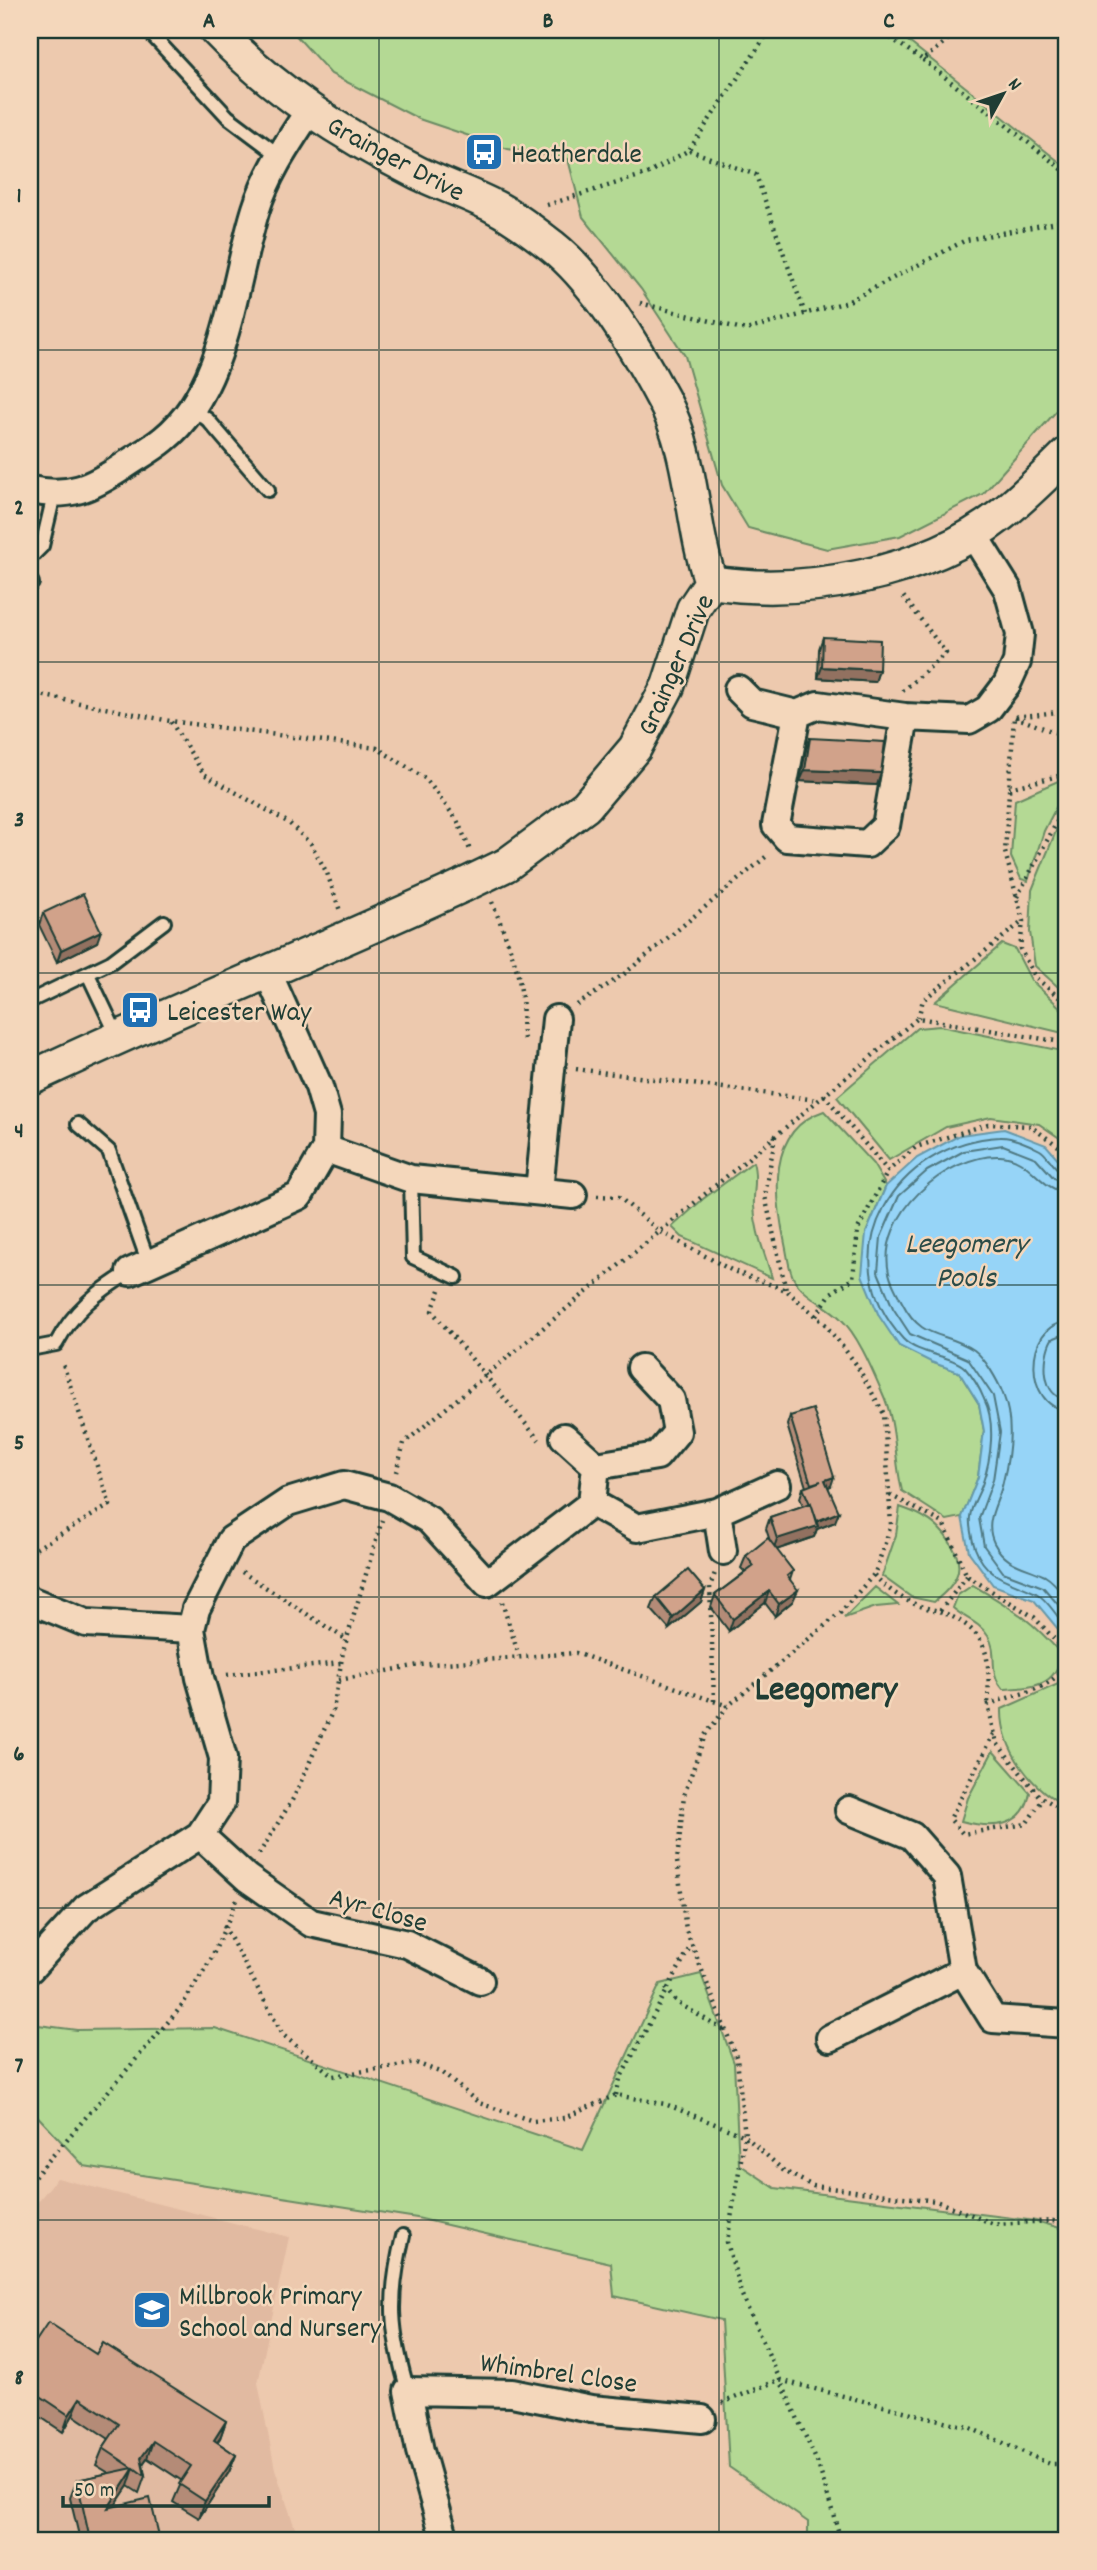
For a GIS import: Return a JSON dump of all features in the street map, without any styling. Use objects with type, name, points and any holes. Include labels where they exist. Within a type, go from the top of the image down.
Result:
[{"type":"street","name":"Grainger Drive","points":[[30,1077],[117,1035],[349,938],[506,865],[586,806],[635,748],[668,686],[693,609],[711,583],[700,552],[692,482],[665,402],[613,313],[554,248],[498,208],[418,173],[309,111],[269,82],[216,30]]},
{"type":"street","points":[[42,492],[73,492],[94,484],[166,438],[192,408],[214,366],[257,206],[280,156],[309,111]]},
{"type":"street","points":[[711,583],[745,588],[817,584],[896,566],[941,550],[973,534],[1000,516],[1067,454]]},
{"type":"street","points":[[737,689],[752,703],[797,713],[818,705],[897,716],[969,720],[988,709],[1007,684],[1017,662],[1020,634],[1008,590],[973,534]]},
{"type":"street","points":[[797,713],[776,825],[787,838],[867,844],[886,826],[897,716]]},
{"type":"street","points":[[139,1268],[299,1196],[326,1149],[327,1115],[319,1087],[268,973]]},
{"type":"street","points":[[539,1191],[555,1019]]},
{"type":"street","points":[[326,1149],[411,1179],[573,1195]]},
{"type":"street","points":[[596,1466],[657,1457],[677,1432],[671,1400],[642,1368]]},
{"type":"street","points":[[564,1437],[596,1466]]},
{"type":"street","points":[[30,1969],[86,1908],[200,1835],[220,1803],[223,1758],[200,1678],[191,1629],[196,1609],[231,1540],[288,1502],[344,1485],[389,1497],[429,1520],[494,1592],[592,1503],[596,1466]]},
{"type":"street","points":[[592,1503],[637,1528],[717,1512],[777,1485]]},
{"type":"street","points":[[717,1512],[723,1550]]},
{"type":"street","points":[[30,1575],[30,1600],[86,1623],[191,1629]]},
{"type":"street","points":[[849,1810],[912,1836],[947,1876],[963,1971],[993,2019],[1067,2024]]},
{"type":"street","name":"Ayr Close","points":[[200,1835],[247,1878],[312,1923],[407,1944],[480,1981]]},
{"type":"street","points":[[830,2038],[963,1971]]},
{"type":"street","points":[[408,2392],[420,2451],[444,2540]]},
{"type":"street","name":"Whimbrel Close","points":[[408,2392],[512,2393],[591,2409],[702,2419]]},
{"type":"lane","points":[[153,36],[228,117],[280,156]]},
{"type":"lane","points":[[192,408],[208,420],[268,489]]},
{"type":"lane","points":[[30,558],[42,546],[42,492]]},
{"type":"lane","points":[[30,1001],[111,962],[164,922]]},
{"type":"lane","points":[[88,974],[117,1035]]},
{"type":"lane","points":[[30,1349],[56,1344],[70,1318],[96,1293],[139,1268],[109,1151],[78,1124]]},
{"type":"lane","points":[[411,1179],[413,1258],[451,1275]]},
{"type":"lane","points":[[403,2236],[392,2292],[395,2348],[408,2392]]},
{"type":"path","points":[[522,226],[551,202],[649,173],[689,150],[770,30]]},
{"type":"path","points":[[879,30],[923,60],[1067,173]]},
{"type":"path","points":[[923,60],[959,30]]},
{"type":"path","points":[[689,150],[756,175],[806,314]]},
{"type":"path","points":[[1061,168],[1067,161]]},
{"type":"path","points":[[613,313],[643,302],[746,330],[847,302],[966,240],[1067,220]]},
{"type":"path","points":[[896,566],[903,596],[946,653],[893,700],[897,716]]},
{"type":"path","points":[[988,709],[1067,737]]},
{"type":"path","points":[[1014,717],[1067,711]]},
{"type":"path","points":[[1014,717],[1005,852],[1023,921],[1020,949],[1035,978],[1067,1004]]},
{"type":"path","points":[[170,721],[204,774],[289,822],[311,844],[327,873],[349,938]]},
{"type":"path","points":[[1009,788],[1067,774]]},
{"type":"path","points":[[1017,898],[1067,803]]},
{"type":"path","points":[[555,1019],[623,975],[787,838]]},
{"type":"path","points":[[30,2182],[181,2007],[211,1959],[247,1878],[294,1797],[333,1710],[347,1640],[404,1443],[918,1018],[923,1000],[1023,921]]},
{"type":"path","points":[[918,1018],[1067,1042]]},
{"type":"path","points":[[824,1095],[888,1171]]},
{"type":"path","points":[[816,1316],[831,1293],[853,1279],[858,1229],[888,1171],[916,1147],[988,1124],[1030,1126],[1067,1152]]},
{"type":"path","points":[[775,1135],[765,1196],[786,1290]]},
{"type":"path","points":[[573,1195],[620,1197],[659,1231],[733,1271],[786,1290],[816,1316],[856,1364],[884,1414],[891,1525],[874,1575],[840,1613],[728,1706],[705,1735],[684,1795],[677,1861],[686,1930],[737,2059],[745,2136],[727,2242],[741,2293],[818,2464],[841,2540]]},
{"type":"path","points":[[451,1275],[432,1311],[484,1377],[545,1447],[564,1437]]},
{"type":"path","points":[[30,1552],[110,1505],[56,1344]]},
{"type":"path","points":[[890,1495],[943,1523],[967,1576],[1034,1617],[1067,1653]]},
{"type":"path","points":[[714,1701],[710,1586],[723,1550]]},
{"type":"path","points":[[221,1559],[347,1640]]},
{"type":"path","points":[[874,1575],[891,1593],[921,1607],[962,1620],[984,1641],[989,1671],[988,1704],[997,1743],[1043,1799],[1067,1812]]},
{"type":"path","points":[[940,1611],[967,1576]]},
{"type":"path","points":[[494,1592],[519,1656]]},
{"type":"path","points":[[339,1680],[419,1665],[576,1653],[728,1706]]},
{"type":"path","points":[[988,1704],[1042,1687],[1061,1675],[1067,1662]]},
{"type":"path","points":[[200,1678],[341,1664]]},
{"type":"path","points":[[995,1733],[950,1819],[963,1834],[1000,1830],[1026,1824],[1043,1799]]},
{"type":"path","points":[[224,1926],[283,2035],[332,2076],[416,2063],[442,2073],[479,2103],[533,2121],[564,2118],[616,2095],[688,2111],[745,2136],[784,2171],[813,2186],[936,2201],[994,2224],[1052,2221],[1067,2225]]},
{"type":"path","points":[[616,2095],[620,2079],[691,1945]]},
{"type":"path","points":[[666,1988],[678,2003],[727,2033]]},
{"type":"path","points":[[702,2419],[724,2401],[779,2380],[968,2427],[1050,2464],[1067,2464]]},
{"type":"shaded area","name":"Millbrook Primary School and Nursery","points":[[57,2178],[289,2237],[258,2383],[275,2469],[299,2540],[30,2540],[30,2211]]},
{"type":"green space","points":[[291,30],[894,30],[1067,168],[1067,399],[983,494],[900,536],[827,549],[748,528],[722,485],[685,356],[641,289],[583,217],[568,159],[508,149],[419,119],[331,74]]},
{"type":"green space","points":[[1067,777],[1067,786],[1044,831],[1028,881],[1021,879],[1011,857],[1015,800]]},
{"type":"green space","points":[[1067,804],[1067,995],[1035,966],[1030,932],[1032,890]]},
{"type":"green space","points":[[1002,944],[1015,949],[1031,980],[1067,1014],[1067,1034],[935,1002]]},
{"type":"green space","points":[[940,1026],[1067,1052],[1067,1143],[1039,1124],[991,1117],[946,1127],[889,1160],[837,1097],[917,1028]]},
{"type":"green space","points":[[824,1111],[873,1164],[886,1186],[866,1233],[931,1362],[959,1372],[979,1404],[984,1431],[978,1477],[962,1517],[947,1520],[902,1491],[887,1404],[864,1353],[847,1325],[835,1313],[802,1290],[791,1271],[781,1226],[779,1167],[792,1133],[805,1120]]},
{"type":"green space","points":[[753,1162],[756,1225],[772,1278],[682,1237],[672,1227],[703,1199]]},
{"type":"green space","points":[[1067,1341],[1067,1395],[1062,1355]]},
{"type":"green space","points":[[900,1507],[932,1522],[945,1535],[955,1552],[958,1561],[956,1577],[934,1602],[911,1597],[882,1576],[896,1535]]},
{"type":"green space","points":[[973,1585],[1021,1616],[1041,1632],[1062,1655],[1054,1674],[1048,1680],[1033,1686],[1003,1689],[995,1676],[993,1649],[988,1636],[953,1608],[958,1595]]},
{"type":"green space","points":[[875,1587],[898,1605],[876,1607],[844,1618]]},
{"type":"green space","points":[[1067,1680],[1067,1806],[1042,1790],[1021,1766],[1007,1739],[1002,1709]]},
{"type":"green space","points":[[993,1751],[1030,1793],[1026,1805],[1021,1814],[1004,1824],[984,1825],[961,1821],[968,1798]]},
{"type":"green space","points":[[701,1974],[734,2063],[739,2164],[775,2188],[1036,2221],[1067,2230],[1067,2540],[808,2540],[808,2522],[729,2467],[721,2320],[614,2296],[611,2263],[417,2218],[84,2166],[30,2108],[30,2024],[77,2030],[215,2028],[583,2150],[660,1984]]},
{"type":"water","name":"Leegomery Pools","points":[[1004,1129],[1046,1145],[1067,1169],[1067,1341],[1062,1355],[1067,1395],[1067,1640],[1034,1600],[993,1585],[969,1552],[962,1517],[978,1477],[984,1431],[979,1404],[959,1372],[899,1346],[879,1316],[862,1275],[866,1233],[886,1186],[917,1158],[960,1135]]},
{"type":"building","points":[[823,637],[880,640],[879,670],[822,667]]},
{"type":"building","points":[[810,738],[885,742],[881,773],[805,770]]},
{"type":"building","points":[[83,894],[101,931],[61,950],[43,913]]},
{"type":"building","points":[[813,1409],[834,1477],[825,1480],[839,1512],[817,1521],[803,1488],[821,1481],[811,1484],[790,1416]]},
{"type":"building","points":[[811,1503],[818,1526],[777,1539],[770,1517]]},
{"type":"building","points":[[768,1538],[793,1571],[787,1576],[798,1590],[779,1604],[769,1591],[733,1619],[715,1595],[754,1566],[746,1556]]},
{"type":"building","points":[[688,1570],[705,1590],[673,1618],[656,1597]]},
{"type":"building","points":[[48,2323],[96,2354],[103,2343],[226,2421],[214,2440],[236,2455],[205,2501],[179,2484],[191,2466],[153,2441],[141,2458],[145,2476],[134,2468],[108,2508],[150,2498],[160,2540],[90,2540],[77,2480],[133,2468],[103,2448],[119,2424],[80,2398],[69,2415],[30,2389],[30,2342],[34,2344]]},
{"type":"place","name":"Heatherdale","points":[[484,152]]},
{"type":"place","name":"Leicester Way","points":[[140,1010]]},
{"type":"place","name":"Millbrook Primary School and Nursery","points":[[152,2310]]},
{"type":"district","name":"Leegomery","points":[[826,1687]]}]
